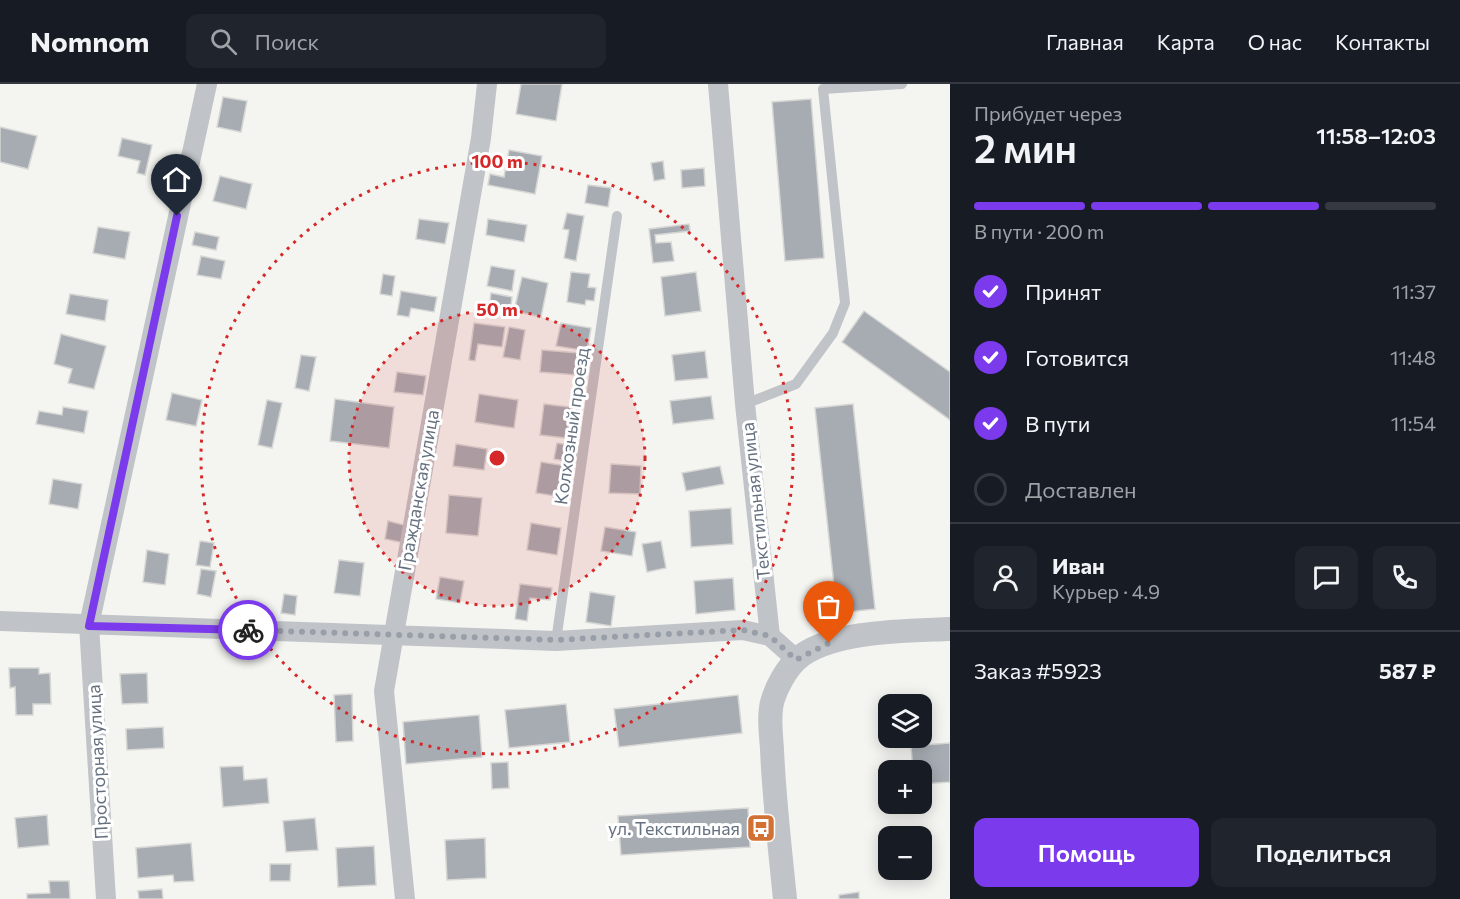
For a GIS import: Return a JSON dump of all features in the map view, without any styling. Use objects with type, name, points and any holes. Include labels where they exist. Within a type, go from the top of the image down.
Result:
[{"type":"street","name":"Просторная улица","points":[[106,899],[89,626],[207,84]]},
{"type":"street","name":"Гражданская улица","points":[[405,899],[384,691],[481,138],[487,84]]},
{"type":"street","name":"Текстильная улица","points":[[718,84],[745,404],[770,636]]},
{"type":"street","points":[[0,621],[89,626],[556,640],[743,630],[770,636],[796,660]]},
{"type":"street","points":[[785,899],[774,789],[772,701],[783,677],[796,660],[829,643],[872,633],[950,629]]},
{"type":"lane","points":[[745,404],[796,384],[833,333],[845,303],[823,89],[902,84]]},
{"type":"lane","name":"Колхозный проезд","points":[[556,640],[617,216]]},
{"type":"building","points":[[521,84],[562,84],[556,121],[516,114]]},
{"type":"building","points":[[223,97],[247,101],[241,132],[217,127]]},
{"type":"building","points":[[811,99],[824,258],[785,261],[772,102]]},
{"type":"building","points":[[0,127],[37,136],[28,169],[0,162]]},
{"type":"building","points":[[122,138],[152,145],[145,175],[137,173],[140,161],[118,156]]},
{"type":"building","points":[[509,150],[542,156],[535,194],[488,185],[490,174],[504,177]]},
{"type":"building","points":[[663,161],[665,179],[654,181],[651,163]]},
{"type":"building","points":[[704,168],[705,186],[682,188],[681,170]]},
{"type":"building","points":[[220,176],[252,184],[246,209],[213,201]]},
{"type":"building","points":[[588,185],[611,188],[608,207],[585,203]]},
{"type":"building","points":[[567,213],[584,216],[576,261],[564,258],[569,230],[563,229]]},
{"type":"building","points":[[419,219],[449,223],[445,244],[416,239]]},
{"type":"building","points":[[488,219],[527,225],[524,242],[486,235]]},
{"type":"building","points":[[689,224],[690,231],[655,235],[656,243],[671,242],[674,261],[653,263],[649,229]]},
{"type":"building","points":[[98,227],[130,232],[125,259],[93,253]]},
{"type":"building","points":[[195,232],[219,237],[216,250],[192,245]]},
{"type":"building","points":[[201,256],[225,261],[221,279],[197,275]]},
{"type":"building","points":[[491,266],[515,270],[512,291],[487,286]]},
{"type":"building","points":[[571,272],[590,274],[588,287],[596,288],[594,301],[586,300],[585,305],[567,302]]},
{"type":"building","points":[[696,272],[701,311],[665,316],[661,277]]},
{"type":"building","points":[[383,274],[395,276],[392,296],[380,294]]},
{"type":"building","points":[[522,277],[548,283],[541,317],[514,311]]},
{"type":"building","points":[[401,291],[437,297],[434,312],[411,308],[409,317],[397,315]]},
{"type":"building","points":[[491,293],[512,297],[510,312],[489,308]]},
{"type":"building","points":[[70,294],[108,300],[105,321],[66,314]]},
{"type":"building","points":[[864,311],[950,372],[950,420],[842,342]]},
{"type":"building","points":[[474,323],[505,327],[502,347],[478,344],[475,361],[469,360]]},
{"type":"building","points":[[561,323],[591,328],[587,351],[556,346]]},
{"type":"building","points":[[509,327],[525,330],[520,360],[503,357]]},
{"type":"building","points":[[61,334],[106,346],[94,389],[68,383],[72,369],[54,364]]},
{"type":"building","points":[[542,350],[579,353],[577,375],[540,372]]},
{"type":"building","points":[[705,351],[708,378],[675,381],[672,355]]},
{"type":"building","points":[[301,355],[316,357],[309,391],[295,388]]},
{"type":"building","points":[[397,372],[426,376],[423,395],[394,392]]},
{"type":"building","points":[[172,393],[202,400],[196,426],[166,420]]},
{"type":"building","points":[[479,394],[518,400],[514,428],[475,422]]},
{"type":"building","points":[[711,396],[714,419],[673,424],[670,401]]},
{"type":"building","points":[[335,399],[394,407],[389,448],[330,441]]},
{"type":"building","points":[[267,400],[282,403],[272,448],[258,445]]},
{"type":"building","points":[[544,404],[578,408],[574,439],[540,435]]},
{"type":"building","points":[[853,404],[875,609],[837,613],[815,408]]},
{"type":"building","points":[[63,407],[88,411],[84,433],[36,424],[39,411],[62,415]]},
{"type":"building","points":[[557,443],[579,447],[576,463],[554,459]]},
{"type":"building","points":[[456,444],[487,449],[484,470],[453,466]]},
{"type":"building","points":[[541,462],[573,467],[568,498],[536,493]]},
{"type":"building","points":[[611,464],[641,466],[640,494],[609,493]]},
{"type":"building","points":[[720,466],[724,484],[686,491],[682,473]]},
{"type":"building","points":[[53,479],[82,484],[78,509],[49,504]]},
{"type":"building","points":[[449,495],[482,498],[478,536],[446,533]]},
{"type":"building","points":[[731,508],[733,544],[691,547],[689,511]]},
{"type":"building","points":[[388,521],[408,526],[405,543],[385,539]]},
{"type":"building","points":[[531,523],[561,528],[557,555],[527,550]]},
{"type":"building","points":[[605,527],[636,532],[632,556],[601,551]]},
{"type":"building","points":[[200,541],[214,543],[210,567],[196,565]]},
{"type":"building","points":[[661,541],[666,568],[647,572],[642,544]]},
{"type":"building","points":[[147,550],[169,554],[165,585],[143,582]]},
{"type":"building","points":[[339,560],[364,563],[360,596],[334,593]]},
{"type":"building","points":[[201,569],[216,571],[211,597],[197,594]]},
{"type":"building","points":[[440,577],[464,581],[460,603],[436,599]]},
{"type":"building","points":[[733,578],[735,610],[696,614],[694,581]]},
{"type":"building","points":[[520,584],[552,588],[550,600],[530,598],[527,621],[515,619]]},
{"type":"building","points":[[590,592],[615,596],[611,626],[586,622]]},
{"type":"building","points":[[284,594],[297,596],[295,615],[281,613]]},
{"type":"building","points":[[9,668],[39,668],[39,674],[50,673],[51,704],[33,704],[33,715],[16,715],[15,687],[10,688]]},
{"type":"building","points":[[147,673],[148,703],[122,704],[120,674]]},
{"type":"building","points":[[352,694],[353,741],[336,742],[334,695]]},
{"type":"building","points":[[738,695],[742,733],[619,747],[614,709]]},
{"type":"building","points":[[566,704],[570,742],[509,748],[505,710]]},
{"type":"building","points":[[479,715],[482,757],[406,764],[403,722]]},
{"type":"building","points":[[163,727],[164,748],[127,750],[126,729]]},
{"type":"building","points":[[950,743],[950,782],[932,783],[932,760],[912,760],[911,748],[932,748],[932,744]]},
{"type":"building","points":[[508,762],[509,788],[492,789],[491,763]]},
{"type":"building","points":[[243,766],[244,780],[267,778],[269,803],[223,807],[220,767]]},
{"type":"building","points":[[748,808],[750,847],[621,855],[618,816]]},
{"type":"building","points":[[47,815],[49,845],[18,848],[15,818]]},
{"type":"building","points":[[315,818],[318,850],[286,852],[283,821]]},
{"type":"building","points":[[485,838],[486,878],[447,880],[445,840]]},
{"type":"building","points":[[191,843],[194,881],[174,882],[173,875],[138,878],[136,848]]},
{"type":"building","points":[[374,846],[376,885],[338,887],[336,848]]},
{"type":"building","points":[[270,864],[291,864],[290,881],[270,881]]},
{"type":"building","points":[[49,881],[69,881],[70,899],[27,899],[27,894],[50,893]]},
{"type":"building","points":[[162,889],[163,899],[139,899],[138,891]]},
{"type":"building","points":[[859,892],[859,899],[839,899],[839,895]]},
{"type":"way so far","points":[[248,630],[556,640],[743,630],[770,636],[796,660],[829,643]]},
{"type":"place","name":"ул. Текстильная","points":[[761,828]]},
{"type":"route","points":[[177,216],[89,626],[248,630]]}]
